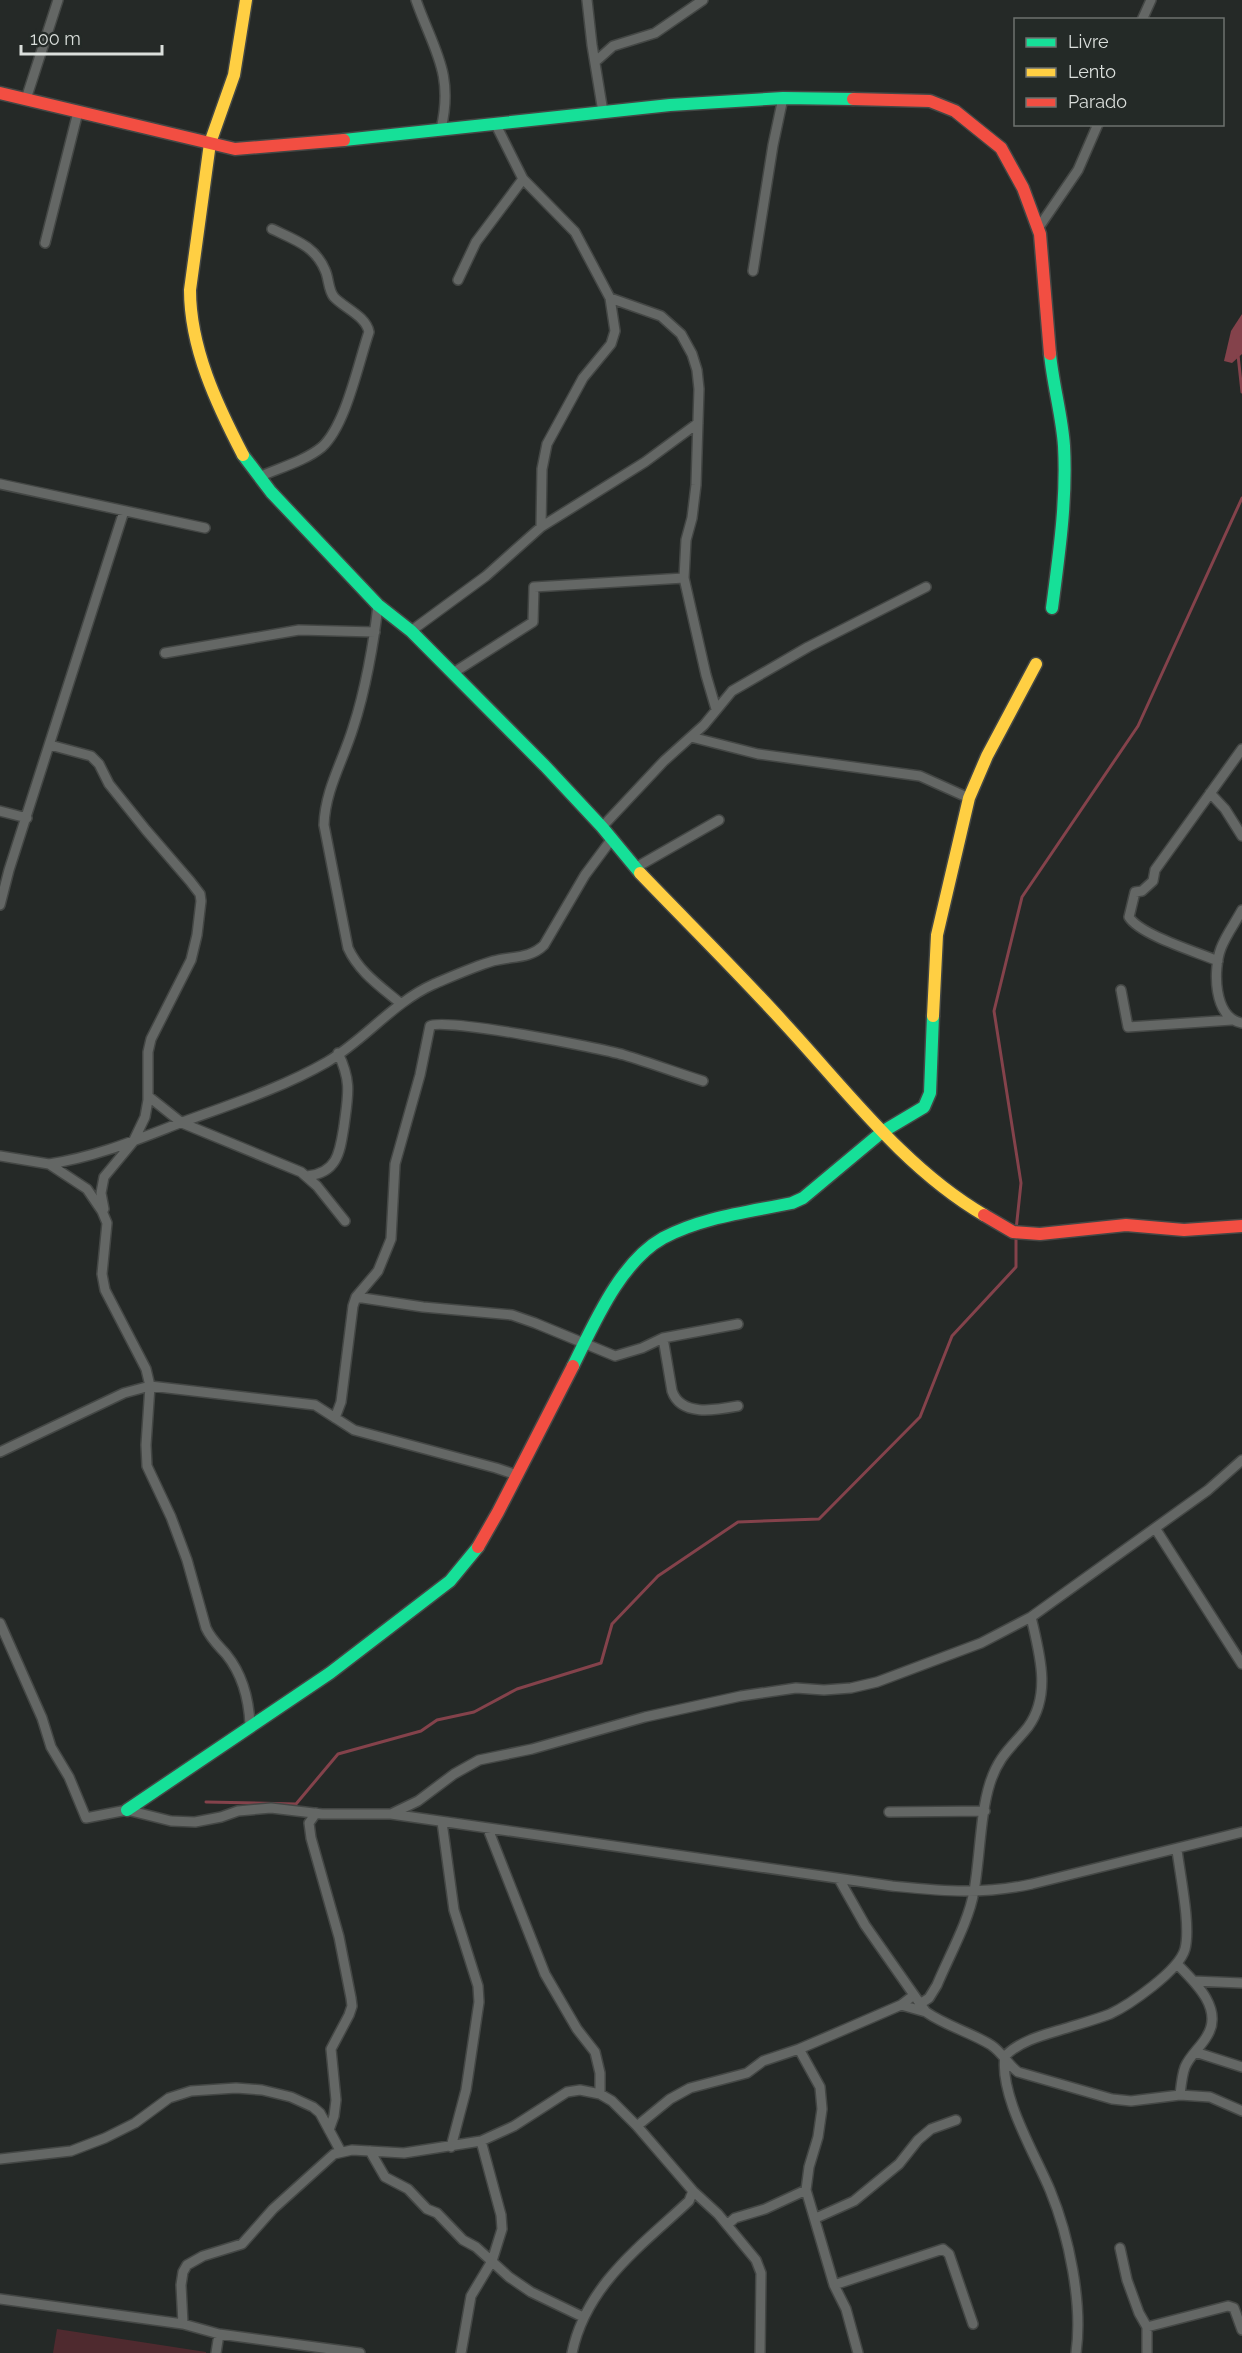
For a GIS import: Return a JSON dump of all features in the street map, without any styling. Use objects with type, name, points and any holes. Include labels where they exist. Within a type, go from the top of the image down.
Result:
[{"type":"street","points":[[26,99],[58,0]]},
{"type":"street","points":[[246,0],[234,75],[210,143],[190,290],[190,313],[217,405],[244,456],[271,492],[378,605],[411,631],[545,766],[602,827],[635,868],[784,1022],[882,1132],[958,1200],[1013,1232],[1040,1234],[1126,1225],[1184,1230],[1242,1226]]},
{"type":"street","points":[[416,0],[444,72],[447,97],[441,129]]},
{"type":"street","points":[[588,0],[603,112]]},
{"type":"street","points":[[595,62],[613,46],[655,33],[703,0]]},
{"type":"street","points":[[1143,18],[1151,0]]},
{"type":"street","points":[[0,93],[235,149],[670,105],[783,98],[930,101],[955,111],[1001,148],[1011,164],[1039,227],[1044,267],[1049,355],[1064,445],[1063,518],[1052,608]]},
{"type":"street","points":[[753,271],[773,145],[783,98]]},
{"type":"street","points":[[45,243],[78,112]]},
{"type":"street","points":[[495,123],[523,179],[575,232],[610,298],[615,331],[611,344],[583,378],[547,444],[542,469],[541,527]]},
{"type":"street","points":[[1039,227],[1078,170],[1097,126]]},
{"type":"street","points":[[458,280],[476,242],[523,179]]},
{"type":"street","points":[[259,477],[314,452],[333,434],[342,416],[369,332],[364,322],[333,296],[326,271],[317,255],[307,245],[272,229]]},
{"type":"street","points":[[610,298],[661,316],[681,334],[692,354],[697,370],[699,389],[696,485],[687,540],[684,578],[716,709]]},
{"type":"street","points":[[411,631],[486,576],[541,527],[645,462],[698,423]]},
{"type":"street","points":[[0,484],[206,528]]},
{"type":"street","points":[[0,905],[9,870],[124,511]]},
{"type":"street","points":[[453,673],[532,622],[534,587],[684,578]]},
{"type":"street","points":[[602,827],[664,761],[691,737],[732,691],[808,647],[926,587]]},
{"type":"street","points":[[378,605],[375,632],[354,727],[329,790],[324,825],[348,948],[355,962],[364,972],[400,1003]]},
{"type":"street","points":[[165,653],[299,630],[375,632]]},
{"type":"street","points":[[0,1623],[42,1718],[51,1747],[69,1777],[86,1818],[127,1810],[330,1673],[450,1581],[467,1563],[484,1539],[598,1316],[626,1273],[659,1240],[681,1230],[792,1203],[803,1198],[882,1132],[924,1107],[928,1101],[937,935],[969,798],[987,756],[1036,664]]},
{"type":"street","points":[[691,737],[758,754],[920,776],[969,798]]},
{"type":"street","points":[[50,745],[94,758],[109,784],[200,894],[201,909],[191,960],[149,1045],[148,1096],[145,1116],[133,1142],[104,1177],[101,1193],[107,1223],[102,1274],[105,1290],[146,1369],[150,1386],[147,1466],[171,1517],[187,1560],[206,1628],[211,1638],[227,1655],[244,1687],[249,1705],[250,1725]]},
{"type":"street","points":[[1218,961],[1139,927],[1129,917],[1135,892],[1142,891],[1153,881],[1155,870],[1242,749]]},
{"type":"street","points":[[1210,792],[1225,809],[1242,836]]},
{"type":"street","points":[[0,811],[27,818]]},
{"type":"street","points":[[635,868],[719,820]]},
{"type":"street","points":[[0,1156],[49,1164],[108,1151],[220,1109],[311,1071],[339,1053],[400,1003],[433,985],[495,961],[529,956],[538,951],[544,945],[585,874],[611,840]]},
{"type":"street","points":[[1237,1021],[1224,1010],[1218,996],[1216,978],[1220,950],[1242,910]]},
{"type":"street","points":[[1121,990],[1128,1027],[1237,1021]]},
{"type":"street","points":[[335,1418],[341,1402],[353,1306],[356,1297],[378,1271],[391,1239],[395,1164],[420,1075],[427,1031],[433,1023],[488,1029],[623,1054],[703,1081]]},
{"type":"street","points":[[307,1176],[327,1170],[340,1153],[350,1093],[347,1071],[339,1053]]},
{"type":"street","points":[[148,1096],[182,1122],[307,1176],[345,1221]]},
{"type":"street","points":[[49,1164],[87,1190],[96,1201],[107,1223]]},
{"type":"street","points":[[356,1297],[423,1307],[512,1316],[615,1356],[642,1348],[663,1338],[738,1324]]},
{"type":"street","points":[[663,1338],[672,1391],[680,1404],[714,1411],[738,1406]]},
{"type":"street","points":[[0,1452],[124,1393],[150,1386],[315,1405],[354,1430],[517,1475]]},
{"type":"street","points":[[391,1814],[418,1801],[454,1774],[479,1760],[532,1749],[645,1717],[769,1690],[851,1688],[877,1682],[981,1643],[1031,1617],[1208,1490],[1242,1460]]},
{"type":"street","points":[[1155,1528],[1242,1664]]},
{"type":"street","points":[[923,2008],[937,1985],[974,1893],[990,1783],[1001,1758],[1028,1727],[1038,1710],[1042,1689],[1042,1669],[1031,1617]]},
{"type":"street","points":[[127,1810],[171,1821],[195,1822],[252,1809],[271,1808],[316,1814],[391,1814],[839,1879],[974,1893],[1006,1890],[1177,1850],[1242,1832]]},
{"type":"street","points":[[889,1812],[985,1811]]},
{"type":"street","points":[[316,1814],[309,1823],[311,1838],[339,1937],[352,2006],[331,2049],[336,2100],[329,2130]]},
{"type":"street","points":[[442,1822],[454,1910],[478,1986],[479,2002],[466,2090],[450,2147]]},
{"type":"street","points":[[488,1829],[534,1950],[577,2029],[595,2052],[600,2073],[600,2094]]},
{"type":"street","points":[[1076,2353],[1079,2333],[1077,2298],[1069,2251],[1051,2193],[1010,2098],[1005,2082],[1005,2056],[1014,2047],[1028,2040],[1109,2014],[1177,1964],[1185,1950],[1186,1928],[1177,1850]]},
{"type":"street","points":[[839,1879],[865,1925],[923,2008],[938,2021],[990,2045],[1005,2056],[1012,2068],[1018,2072],[1112,2099],[1131,2101],[1180,2095],[1210,2097],[1242,2111]]},
{"type":"street","points":[[1177,1964],[1208,2001],[1212,2018],[1208,2035],[1185,2067],[1180,2095]]},
{"type":"street","points":[[1193,1981],[1242,1983]]},
{"type":"street","points":[[637,2126],[670,2099],[690,2088],[747,2073],[763,2061],[799,2049],[901,2005],[914,1995]]},
{"type":"street","points":[[901,2005],[923,2008]]},
{"type":"street","points":[[799,2049],[820,2087],[822,2109],[818,2137],[809,2167],[807,2190],[834,2285],[846,2309],[858,2353]]},
{"type":"street","points":[[1195,2052],[1242,2067]]},
{"type":"street","points":[[0,2159],[71,2151],[135,2123],[169,2098],[191,2091],[236,2088],[262,2090],[291,2097],[313,2107],[320,2113],[341,2152]]},
{"type":"street","points":[[183,2324],[181,2285],[183,2272],[187,2265],[204,2256],[242,2244],[273,2209],[310,2173],[334,2154],[370,2151],[404,2153],[481,2141],[514,2126],[567,2092],[580,2090],[600,2094],[612,2101],[637,2126],[693,2192],[718,2214],[756,2260],[761,2273],[760,2353]]},
{"type":"street","points":[[816,2218],[854,2201],[898,2164],[918,2140],[931,2129],[956,2120]]},
{"type":"street","points":[[460,2353],[471,2296],[492,2261],[502,2229],[501,2215],[481,2141]]},
{"type":"street","points":[[370,2151],[385,2177],[408,2189],[427,2209],[437,2213],[463,2240],[531,2292],[583,2317]]},
{"type":"street","points":[[727,2225],[735,2218],[765,2209],[807,2190]]},
{"type":"street","points":[[572,2353],[583,2317],[607,2279],[689,2200],[693,2192]]},
{"type":"street","points":[[834,2285],[943,2248],[949,2254],[973,2324]]},
{"type":"street","points":[[1120,2248],[1127,2280],[1139,2313],[1147,2327],[1147,2353]]},
{"type":"street","points":[[0,2299],[183,2324],[219,2334],[317,2350],[360,2353]]},
{"type":"street","points":[[1147,2327],[1228,2306],[1234,2308],[1242,2330]]},
{"type":"street","points":[[216,2353],[219,2334]]},
{"type":"shaded area","points":[[1242,314],[1242,354],[1232,363],[1224,361],[1231,331]]},
{"type":"shaded area","points":[[57,2329],[206,2352],[206,2353],[53,2353]]},
{"type":"waterway","points":[[1238,355],[1242,392]]},
{"type":"waterway","points":[[1016,1230],[1021,1183],[994,1011],[1022,897],[1138,726],[1242,498]]},
{"type":"waterway","points":[[206,1802],[296,1804],[338,1754],[421,1731],[437,1720],[474,1712],[517,1689],[601,1663],[612,1624],[658,1576],[738,1522],[819,1519],[920,1417],[952,1336],[1016,1267],[1016,1236]]},
{"type":"traffic: fast","points":[[344,140],[670,105],[783,98],[853,99]]},
{"type":"traffic: fast","points":[[1050,354],[1063,435],[1065,466],[1062,527],[1052,608]]},
{"type":"traffic: fast","points":[[243,455],[271,492],[378,605],[411,631],[545,766],[602,827],[640,873]]},
{"type":"traffic: fast","points":[[573,1366],[610,1295],[634,1262],[648,1249],[663,1238],[694,1225],[792,1203],[803,1198],[882,1132],[924,1107],[930,1093],[933,1016]]},
{"type":"traffic: fast","points":[[127,1810],[330,1673],[450,1581],[478,1547]]},
{"type":"traffic: slow","points":[[243,455],[215,396],[200,355],[191,312],[190,290],[210,143],[234,75],[246,0]]},
{"type":"traffic: slow","points":[[933,1016],[937,935],[969,798],[987,756],[1036,664]]},
{"type":"traffic: slow","points":[[640,873],[749,986],[854,1102],[903,1152],[928,1175],[984,1215]]},
{"type":"traffic: jam","points":[[0,93],[235,149],[344,140]]},
{"type":"traffic: jam","points":[[853,99],[930,101],[955,111],[1001,148],[1023,188],[1040,234],[1050,354]]},
{"type":"traffic: jam","points":[[984,1215],[1013,1232],[1040,1234],[1126,1225],[1184,1230],[1242,1226]]},
{"type":"traffic: jam","points":[[478,1547],[573,1366]]}]
